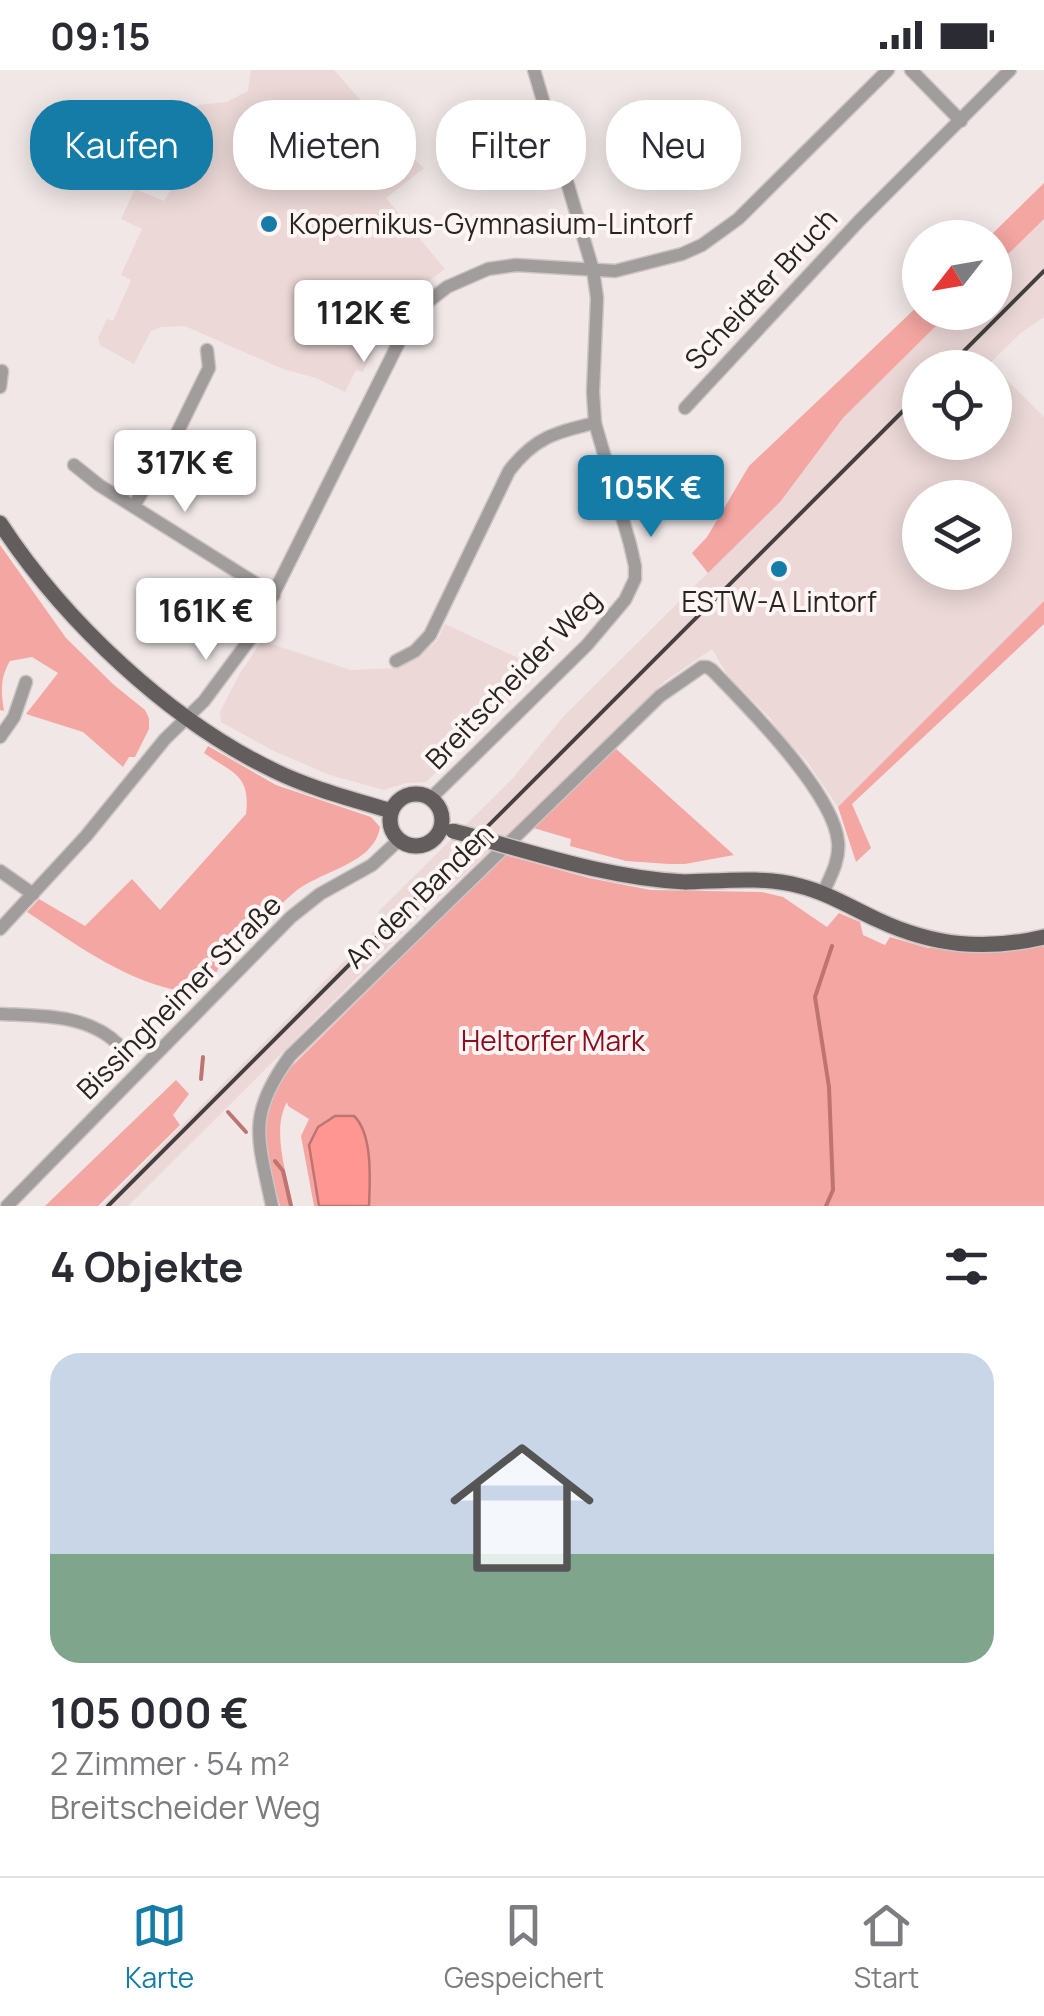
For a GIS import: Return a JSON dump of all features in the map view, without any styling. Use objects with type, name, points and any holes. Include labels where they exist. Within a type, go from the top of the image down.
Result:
[{"type":"main road","points":[[0,523],[24,558],[78,620],[185,718],[278,773],[391,811]]},
{"type":"main road","points":[[447,829],[440,811],[423,794],[407,795],[391,811],[391,827],[399,840],[418,846],[447,829],[609,873],[652,880],[765,881],[800,886],[931,940],[998,944],[1044,937]]},
{"type":"street","name":"Breitscheider Weg","points":[[431,798],[587,645],[632,590],[635,566],[595,423],[597,298],[593,270],[534,70]]},
{"type":"street","points":[[0,929],[204,700],[256,631],[401,338],[429,301],[447,287],[488,269],[516,265],[615,271],[682,254],[738,220],[888,70]]},
{"type":"street","points":[[911,70],[961,121]]},
{"type":"street","name":"Scheidter Bruch","points":[[685,408],[833,248],[1010,70]]},
{"type":"street","points":[[134,506],[209,368],[206,350]]},
{"type":"street","points":[[0,387],[2,371]]},
{"type":"street","points":[[396,661],[415,651],[430,635],[509,471],[520,457],[535,442],[560,430],[595,423]]},
{"type":"street","points":[[74,465],[99,485],[274,595]]},
{"type":"street","name":"An den Banden","points":[[272,1206],[258,1122],[266,1093],[290,1056],[660,696],[702,667],[712,670],[776,738],[822,800],[838,838],[838,857],[823,893]]},
{"type":"street","points":[[0,738],[14,717],[26,682]]},
{"type":"street","name":"Bissingheimer Straße","points":[[6,1206],[291,918],[320,894],[372,865],[399,840]]},
{"type":"street","points":[[0,871],[33,894]]},
{"type":"street","points":[[0,1014],[72,1020],[105,1031],[119,1045]]},
{"type":"shaded area","name":"Kopernikus-Gymnasium-Lintorf","points":[[251,70],[334,70],[360,100],[233,100],[233,190],[396,190],[386,198],[445,269],[418,289],[383,327],[363,372],[356,370],[345,392],[185,326],[151,331],[134,364],[100,345],[98,338],[107,319],[113,321],[131,280],[121,275],[142,229],[121,219],[135,190],[164,201],[171,190],[213,190],[213,103],[227,102],[248,91]]},
{"type":"shaded area","points":[[1044,219],[1044,317],[1003,350],[912,350],[932,330],[1012,330],[1012,250]]},
{"type":"shaded area","points":[[902,360],[902,460],[1012,460],[1012,385],[1044,417],[1044,601],[838,807],[806,760],[728,676],[712,649],[665,681],[429,906],[128,1206],[102,1206],[385,920],[378,912],[513,778],[564,716],[779,502],[843,418]]},
{"type":"shaded area","points":[[445,624],[542,669],[426,782],[384,790],[330,775],[221,722],[220,712],[262,641],[351,670],[398,668],[437,641]]},
{"type":"shaded area","points":[[335,1116],[354,1116],[364,1134],[369,1158],[369,1206],[319,1206],[309,1145],[318,1127]]},
{"type":"green space","points":[[1044,183],[1044,219],[1012,250],[1012,220],[1006,220]]},
{"type":"green space","points":[[902,321],[902,330],[932,330],[912,350],[902,350],[902,360],[843,418],[780,502],[708,573],[692,553],[707,537],[749,466]]},
{"type":"green space","points":[[0,545],[66,638],[145,710],[149,729],[135,757],[129,757],[123,767],[83,732],[26,714],[58,673],[32,657],[10,661],[2,685],[4,711],[0,710]]},
{"type":"green space","points":[[1044,601],[1044,624],[852,804],[871,848],[856,862],[838,807]]},
{"type":"green space","points":[[208,746],[276,785],[371,817],[380,827],[376,840],[358,858],[296,891],[235,952],[224,950],[217,972],[192,973],[175,990],[116,968],[27,912],[39,899],[85,926],[132,879],[160,910],[246,814],[242,782],[204,753]]},
{"type":"green space","points":[[614,747],[734,855],[685,864],[626,861],[570,846],[571,839],[530,827]]},
{"type":"green space","name":"Heltorfer Mark","points":[[505,855],[651,890],[762,892],[783,897],[827,927],[839,913],[860,922],[863,935],[885,945],[890,937],[928,948],[1011,945],[1021,950],[1044,944],[1044,1206],[314,1206],[301,1136],[309,1119],[287,1102],[280,1139],[293,1206],[280,1206],[265,1130],[272,1098],[290,1068]]},
{"type":"green space","points":[[176,1080],[189,1094],[173,1115],[180,1125],[98,1206],[45,1206]]},
{"type":"waterway","points":[[826,1206],[833,1190],[829,1087],[815,997],[832,946]]},
{"type":"waterway","points":[[201,1079],[203,1057]]},
{"type":"waterway","points":[[228,1112],[246,1132]]},
{"type":"waterway","points":[[275,1161],[283,1171],[291,1206]]},
{"type":"railway","points":[[965,350],[1044,271]]},
{"type":"railway","points":[[108,1206],[902,412]]},
{"type":"place","name":"Kopernikus-Gymnasium-Lintorf","points":[[269,224]]},
{"type":"place","name":"ESTW-A Lintorf","points":[[779,569]]}]
